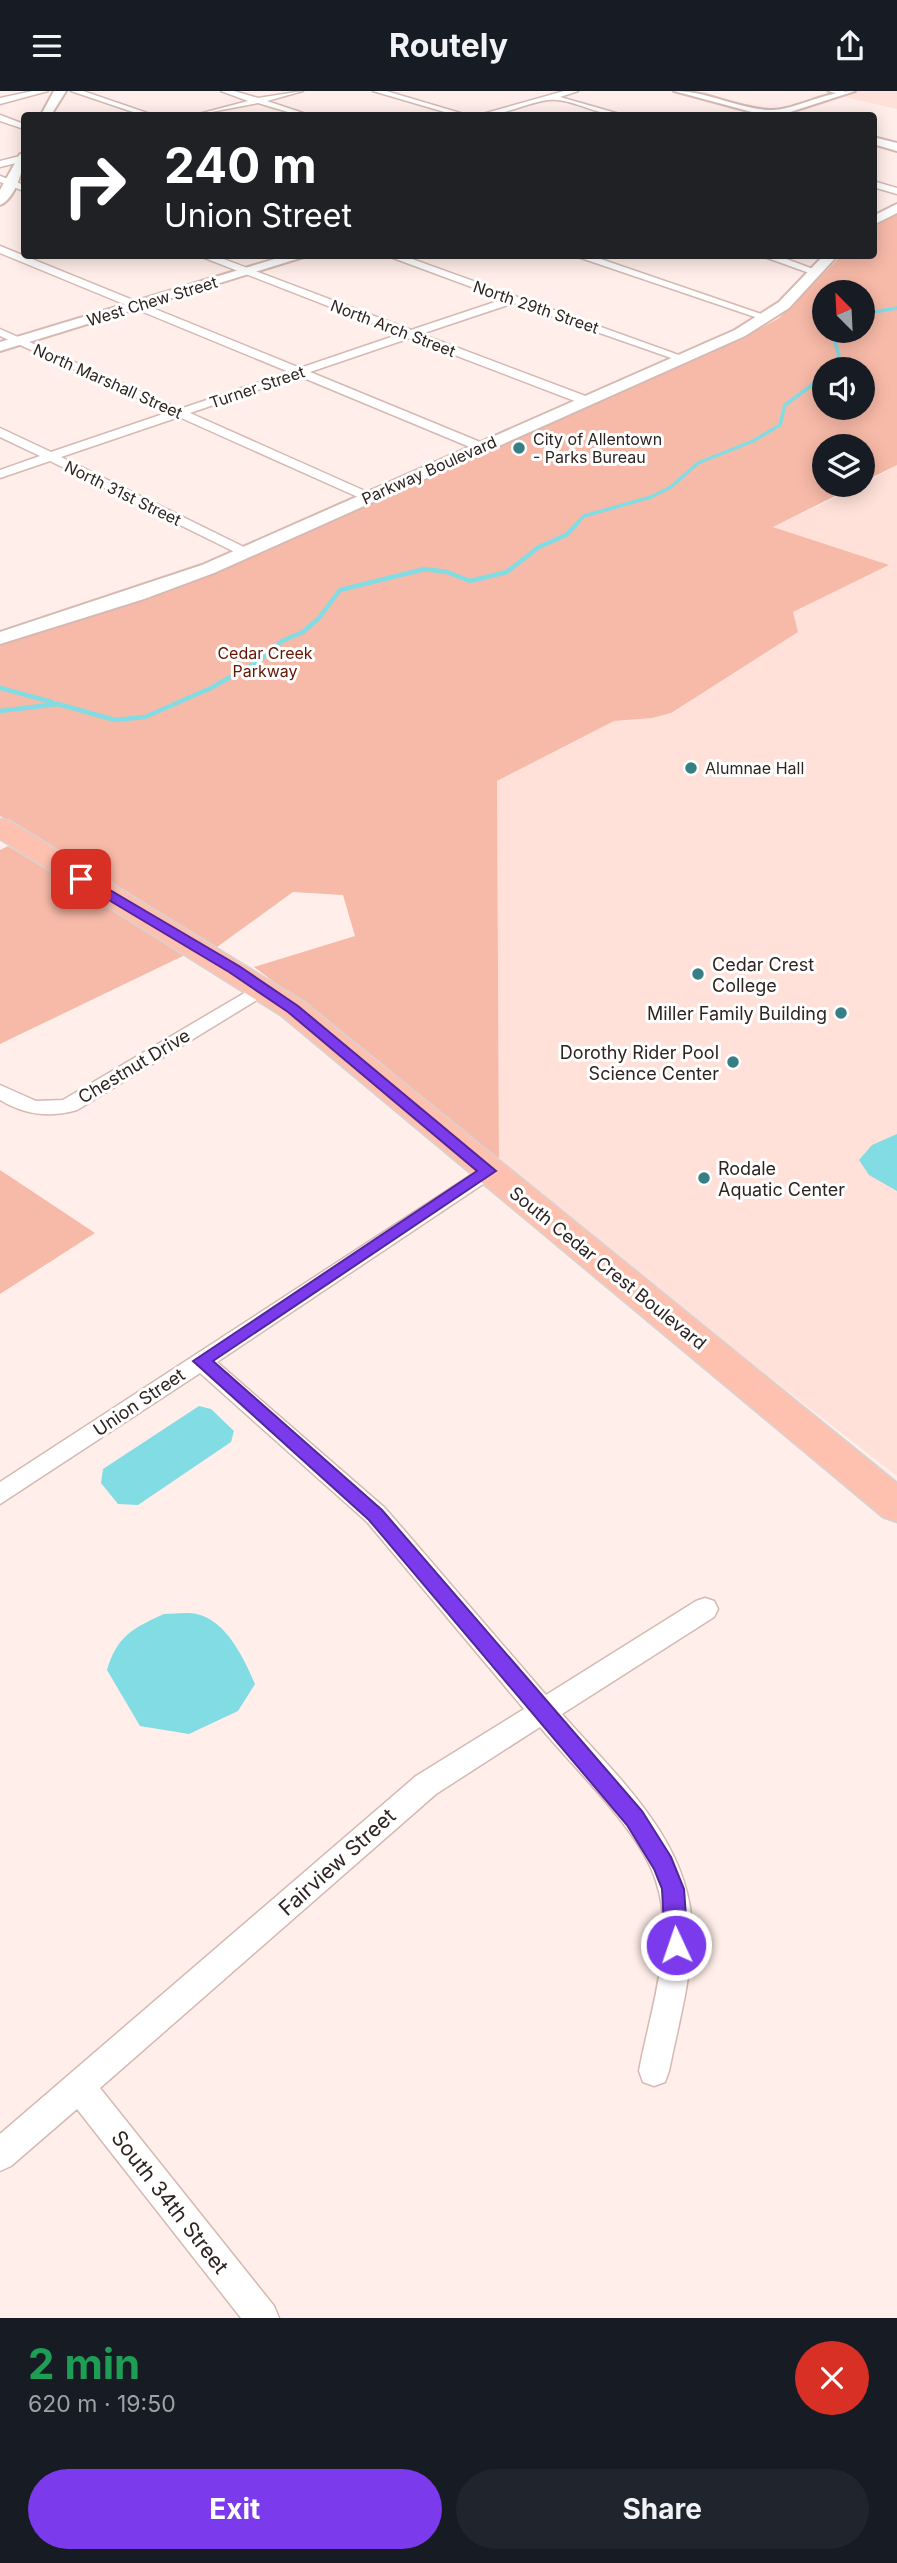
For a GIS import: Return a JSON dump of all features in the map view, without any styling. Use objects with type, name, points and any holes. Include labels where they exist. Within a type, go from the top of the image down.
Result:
[{"type":"main road","name":"South Cedar Crest Boulevard","points":[[0,827],[263,988],[350,1054],[488,1171],[705,1346],[897,1506]]},
{"type":"street","points":[[0,101],[44,91]]},
{"type":"street","points":[[49,112],[60,91]]},
{"type":"street","points":[[75,91],[140,112]]},
{"type":"street","points":[[225,91],[296,112]]},
{"type":"street","points":[[212,112],[299,91]]},
{"type":"street","points":[[377,91],[452,112]]},
{"type":"street","points":[[529,91],[608,112]]},
{"type":"street","points":[[494,112],[574,91]]},
{"type":"street","points":[[680,91],[760,112]]},
{"type":"street","points":[[781,112],[841,92]]},
{"type":"street","points":[[0,118],[21,126]]},
{"type":"street","points":[[877,142],[897,146]]},
{"type":"street","points":[[0,164],[21,159]]},
{"type":"street","points":[[0,201],[5,181],[21,162]]},
{"type":"street","points":[[877,185],[897,191]]},
{"type":"street","points":[[877,219],[897,208]]},
{"type":"street","points":[[0,247],[12,243]]},
{"type":"street","points":[[0,247],[21,256]]},
{"type":"street","points":[[28,259],[481,447]]},
{"type":"street","name":"North Arch Street","points":[[212,259],[584,400]]},
{"type":"street","name":"West Chew Street","points":[[0,347],[291,259]]},
{"type":"street","name":"North 29th Street","points":[[401,259],[681,358]]},
{"type":"street","points":[[589,259],[768,318]]},
{"type":"street","points":[[777,259],[816,271]]},
{"type":"street","name":"Parkway Boulevard","points":[[0,638],[137,596],[245,553],[584,400],[740,334],[768,318],[828,259]]},
{"type":"street","name":"Turner Street","points":[[0,474],[514,299]]},
{"type":"street","name":"North Marshall Street","points":[[0,332],[369,498]]},
{"type":"street","name":"North 31st Street","points":[[0,432],[245,553]]},
{"type":"street","name":"Chestnut Drive","points":[[0,1091],[32,1109],[45,1111],[70,1105],[263,988]]},
{"type":"street","name":"Union Street","points":[[0,1494],[488,1171]]},
{"type":"street","points":[[201,1361],[376,1515],[634,1818],[663,1864],[673,1889],[676,1945],[654,2071]]},
{"type":"street","name":"Fairview Street","points":[[0,2155],[426,1785],[705,1609]]},
{"type":"street","name":"South 34th Street","points":[[79,2087],[262,2318]]},
{"type":"shaded area","points":[[839,91],[897,91],[897,109],[841,96],[847,93]]},
{"type":"shaded area","name":"Cedar Crest College","points":[[897,465],[897,1476],[499,1168],[497,781],[614,721],[652,718],[671,712],[798,632],[792,612],[888,566],[772,527],[837,497],[875,497],[875,478]]},
{"type":"green space","name":"Cedar Creek Parkway","points":[[897,213],[897,465],[875,476],[875,434],[812,434],[812,497],[833,497],[773,527],[889,565],[793,612],[798,632],[671,713],[652,718],[614,721],[497,781],[499,1168],[380,1062],[254,967],[355,936],[343,895],[293,892],[217,947],[0,816],[0,642],[155,595],[779,318],[812,285],[812,343],[875,343],[875,280],[817,280],[838,259],[877,259],[877,225]]},
{"type":"green space","points":[[8,846],[187,954],[0,1044],[0,850]]},
{"type":"green space","points":[[0,1170],[95,1233],[0,1294]]},
{"type":"water","points":[[897,1134],[897,1191],[869,1175],[859,1160],[872,1145]]},
{"type":"water","points":[[199,1406],[211,1409],[234,1431],[231,1442],[138,1505],[118,1504],[101,1483],[103,1469]]},
{"type":"water","points":[[164,1614],[197,1614],[217,1624],[233,1642],[255,1684],[238,1711],[189,1734],[140,1726],[107,1670],[121,1641],[135,1629]]},
{"type":"waterway","points":[[875,312],[897,308]]},
{"type":"waterway","points":[[835,343],[838,357]]},
{"type":"waterway","points":[[576,524],[584,516],[651,497],[671,487],[698,463],[753,441],[780,425],[785,405],[812,385]]},
{"type":"waterway","points":[[0,711],[58,704],[115,720],[145,717],[211,688],[260,660],[282,641],[303,632],[319,618],[340,590],[425,569],[447,572],[470,581],[507,572],[539,547],[566,535],[578,523]]},
{"type":"waterway","points":[[0,688],[52,702]]},
{"type":"place","name":"City of Allentown - Parks Bureau","points":[[519,448]]},
{"type":"place","name":"Alumnae Hall","points":[[691,768]]},
{"type":"place","name":"Cedar Crest College","points":[[698,974]]},
{"type":"place","name":"Miller Family Building","points":[[841,1013]]},
{"type":"place","name":"Dorothy Rider Pool Science Center","points":[[733,1062]]},
{"type":"place","name":"Rodale Aquatic Center","points":[[704,1178]]},
{"type":"route","points":[[81,879],[234,969],[293,1009],[488,1171],[201,1361],[376,1515],[634,1818],[650,1840],[673,1889],[676,1945]]}]
